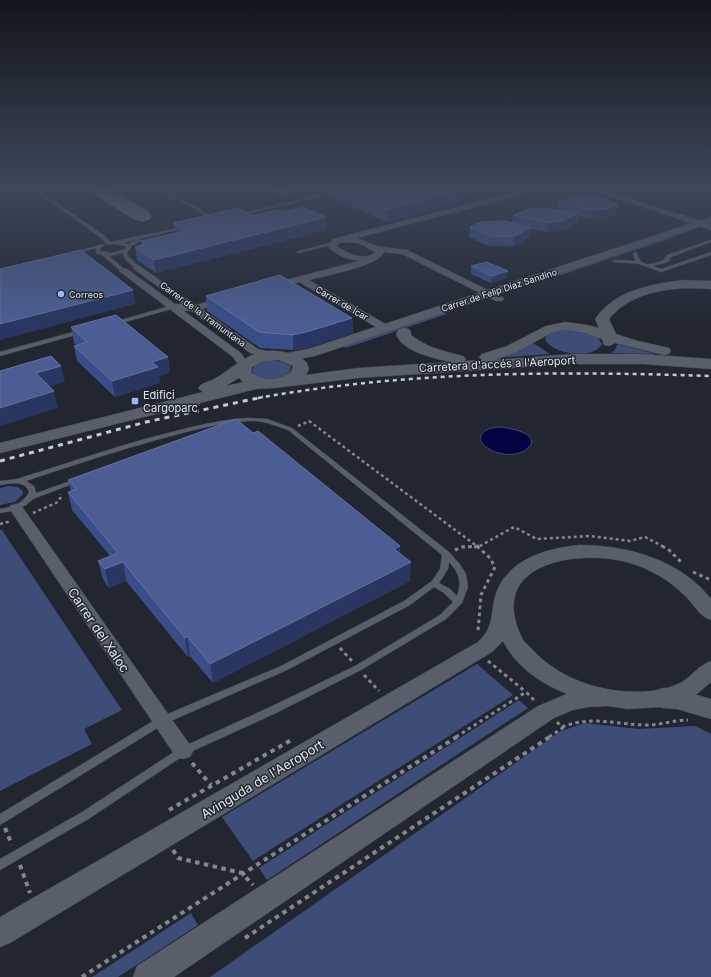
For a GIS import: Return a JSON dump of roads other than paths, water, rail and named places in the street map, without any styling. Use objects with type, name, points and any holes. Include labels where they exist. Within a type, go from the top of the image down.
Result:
[{"type":"main road","points":[[539,334],[538,341],[542,346],[552,352],[579,359],[607,350],[609,346],[608,336],[602,319],[607,311],[619,302],[644,292],[669,286],[692,283],[711,285]]},
{"type":"main road","name":"Carretera d'accés a l'Aeroport","points":[[301,367],[310,370],[335,370],[465,360],[500,354],[552,328],[572,326],[587,329],[645,348],[711,358]]},
{"type":"main road","points":[[404,332],[404,337],[423,350],[442,356],[465,360]]},
{"type":"main road","points":[[0,439],[206,388],[218,384],[255,359],[271,355],[287,357],[298,362],[301,367],[298,375],[283,382]]},
{"type":"main road","name":"Carretera d'accés a l'Aeroport","points":[[266,383],[358,372],[579,359],[642,359],[711,364]]},
{"type":"main road","points":[[243,367],[243,373],[248,378],[266,383]]},
{"type":"main road","points":[[0,448],[92,423],[203,398],[234,388],[266,383]]},
{"type":"main road","points":[[663,698],[676,699],[701,715]]},
{"type":"street","points":[[368,233],[337,242],[334,248],[358,258],[374,254],[398,255],[422,262],[499,299]]},
{"type":"street","points":[[365,243],[364,238],[369,233]]},
{"type":"street","name":"Carrer de Felip Díaz Sandino","points":[[287,357],[310,353],[487,294],[684,233]]},
{"type":"street","name":"Carrer de Felip Díaz Sandino","points":[[301,367],[614,261],[638,258],[692,233]]},
{"type":"street","points":[[337,242],[354,239],[365,243],[374,254]]},
{"type":"street","points":[[266,288],[329,270],[365,262],[374,254]]},
{"type":"street","points":[[329,270],[342,264],[349,255]]},
{"type":"street","name":"Carrer de la Tramuntana","points":[[138,268],[254,351],[271,355]]},
{"type":"street","name":"Carrer de la Tramuntana","points":[[124,271],[237,355],[243,367]]},
{"type":"street","name":"Carrer de Ícar","points":[[300,278],[385,328]]},
{"type":"street","points":[[173,307],[194,308],[231,298]]},
{"type":"street","name":"Carrer del Xaloc","points":[[8,509],[183,751]]},
{"type":"street","name":"Avinguda de l'Aeroport","points":[[0,933],[478,652],[494,640],[499,630],[503,619],[505,597],[510,586],[517,576],[539,561],[568,552],[601,552],[630,557],[658,567],[676,577]]},
{"type":"street","points":[[676,577],[711,589]]},
{"type":"street","points":[[676,577],[695,592],[711,613]]},
{"type":"street","points":[[503,609],[504,621],[509,633],[525,657],[538,668],[569,686],[606,698]]},
{"type":"street","points":[[148,977],[271,908],[546,712],[567,701],[588,698],[634,700],[663,698],[695,685],[706,676],[711,669]]},
{"type":"lane","points":[[97,233],[109,244],[123,244],[128,249]]},
{"type":"lane","points":[[128,249],[114,254],[70,254],[103,245],[162,233]]},
{"type":"lane","points":[[138,268],[127,258],[125,253],[130,245],[153,235]]},
{"type":"lane","points":[[650,266],[666,261],[669,256],[711,241]]},
{"type":"lane","points":[[298,252],[337,242]]},
{"type":"lane","points":[[103,245],[97,250],[124,271]]},
{"type":"lane","points":[[638,258],[661,271],[711,253]]},
{"type":"lane","points":[[106,325],[173,307]]},
{"type":"lane","points":[[0,354],[83,331]]},
{"type":"lane","points":[[207,433],[226,427],[264,420]]},
{"type":"lane","points":[[0,484],[18,481],[129,444],[168,434],[222,422],[264,420],[277,423],[290,429],[446,554],[456,564],[462,574],[464,587],[457,603],[443,617],[358,668],[271,711],[183,751],[86,815],[0,866]]},
{"type":"lane","points":[[8,509],[22,505],[31,497],[84,478]]},
{"type":"lane","points":[[18,481],[29,485],[32,488],[33,492],[31,497]]},
{"type":"lane","points":[[0,820],[161,721],[284,668],[407,603],[433,584],[444,569],[446,554]]},
{"type":"lane","points":[[433,584],[444,588],[453,594],[457,603]]},
{"type":"railway","points":[[259,398],[370,382],[484,375],[654,374],[711,376]]},
{"type":"railway","points":[[0,461],[146,422],[259,398]]},
{"type":"place","name":"Correos","points":[[61,294]]},
{"type":"place","name":"Edifici Cargoparc","points":[[135,401]]}]
